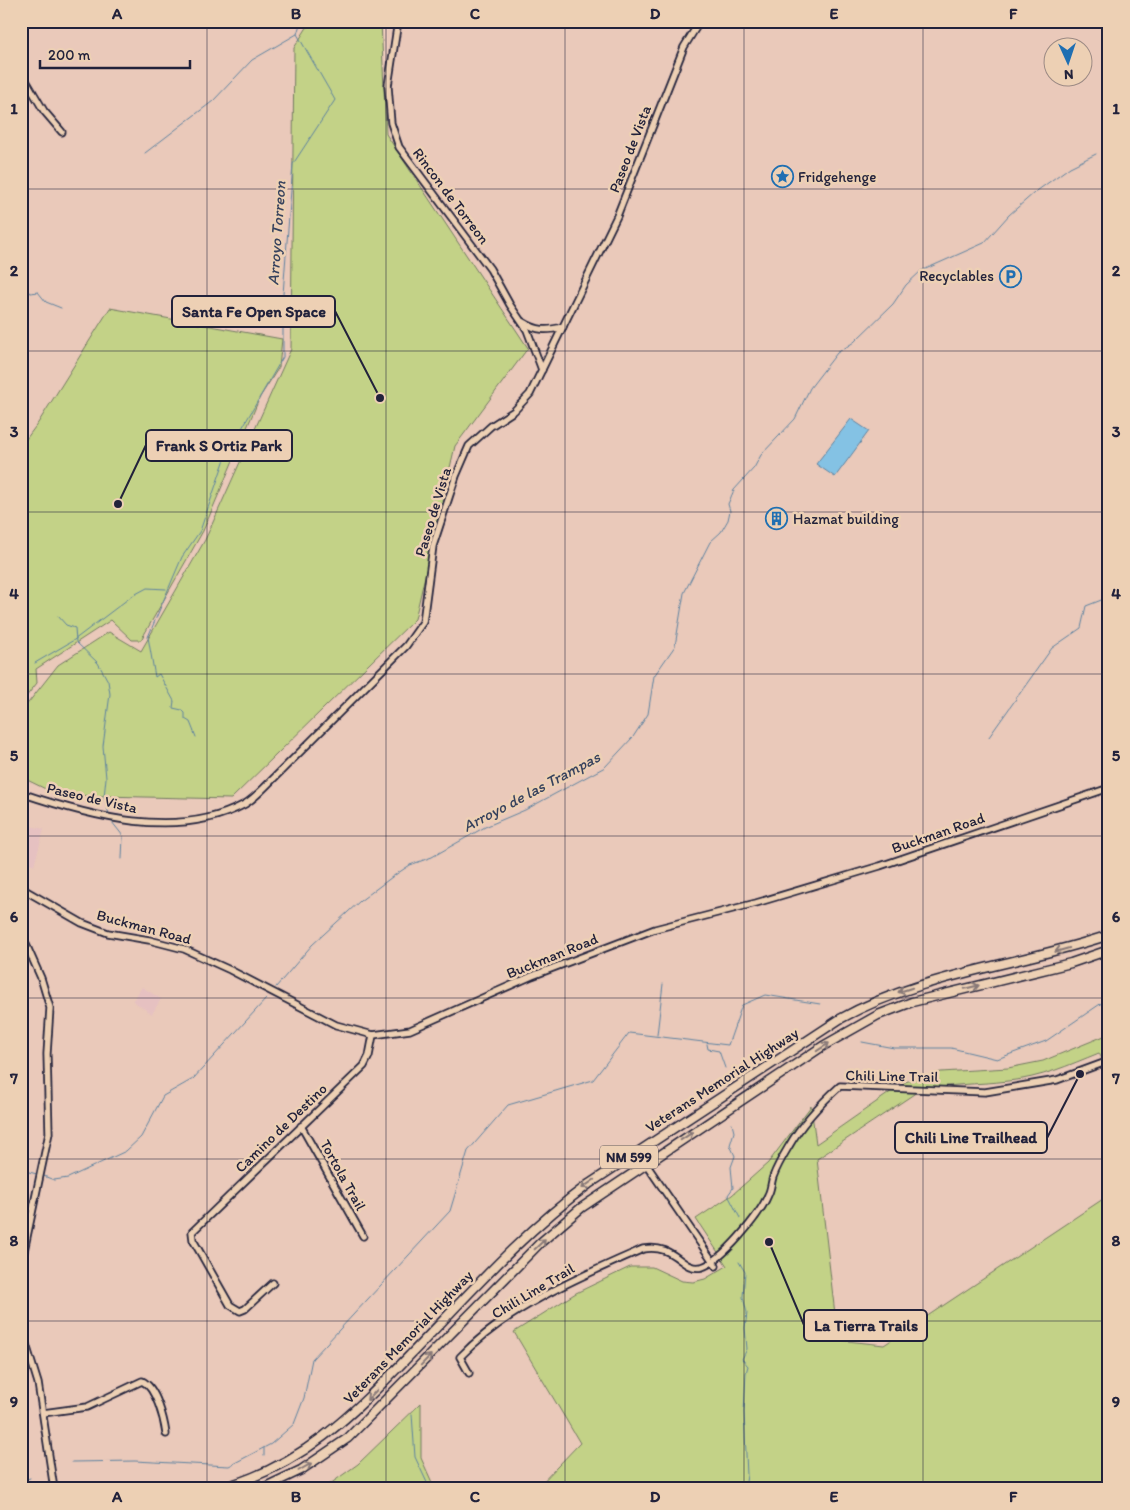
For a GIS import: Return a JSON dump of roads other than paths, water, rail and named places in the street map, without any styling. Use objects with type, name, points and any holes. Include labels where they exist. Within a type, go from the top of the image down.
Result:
[{"type":"highway","name":"Veterans Memorial Highway","points":[[218,1489],[265,1472],[297,1455],[328,1435],[369,1398],[520,1242],[560,1206],[589,1184],[840,1018],[873,1002],[907,989],[1065,949],[1109,935]]},
{"type":"highway","name":"Veterans Memorial Highway","points":[[261,1489],[307,1466],[348,1438],[540,1243],[581,1208],[823,1046],[878,1015],[912,1002],[1071,962],[1109,950]]},
{"type":"street","name":"Rincon de Torreon","points":[[398,21],[388,86],[391,123],[399,148],[475,247],[527,330],[542,370]]},
{"type":"street","name":"Paseo de Vista","points":[[21,793],[58,805],[110,817],[143,822],[192,820],[222,814],[246,804],[344,710],[415,635],[426,612],[434,543],[468,446],[491,426],[514,411],[530,394],[617,216],[684,47],[700,21]]},
{"type":"street","points":[[21,72],[44,111],[62,132]]},
{"type":"street","points":[[520,319],[533,328],[548,331],[563,327]]},
{"type":"street","name":"Buckman Road","points":[[21,888],[82,923],[108,933],[149,940],[184,949],[264,987],[336,1025],[373,1035],[410,1030],[532,976],[655,929],[756,903],[871,869],[1109,788]]},
{"type":"street","points":[[21,933],[44,986],[50,1008],[47,1054],[49,1133],[21,1265]]},
{"type":"street","name":"Camino de Destino","points":[[273,1283],[245,1309],[234,1309],[193,1240],[192,1232],[364,1066],[369,1056],[373,1035]]},
{"type":"street","name":"Chili Line Trail","points":[[469,1372],[460,1357],[470,1348],[517,1313],[575,1279],[643,1249],[654,1247],[663,1248],[686,1265],[693,1267],[714,1263],[759,1213],[769,1194],[779,1164],[790,1144],[805,1122],[840,1086],[865,1085],[985,1092],[1057,1080],[1106,1062]]},
{"type":"street","name":"Tortola Trail","points":[[301,1126],[363,1236]]},
{"type":"street","points":[[646,1164],[714,1263]]},
{"type":"street","points":[[21,1328],[36,1370],[54,1489]]},
{"type":"street","points":[[43,1413],[87,1407],[142,1381],[148,1384],[161,1410],[166,1434]]},
{"type":"water","points":[[851,419],[869,431],[835,477],[816,464]]},
{"type":"waterway","name":"Arroyo Torreon","points":[[196,737],[190,722],[185,719],[185,713],[182,710],[173,708],[174,701],[159,674],[155,677],[148,637],[182,557],[200,531],[226,456],[283,357],[283,294],[293,164],[335,100],[297,34],[301,21]]},
{"type":"waterway","points":[[145,153],[213,101],[252,60],[297,34]]},
{"type":"waterway","name":"Arroyo de las Trampas","points":[[276,987],[312,945],[360,901],[392,877],[410,865],[432,857],[485,827],[525,810],[605,767],[633,737],[648,714],[654,676],[675,646],[684,593],[710,542],[721,532],[728,520],[730,511],[728,504],[734,490],[754,468],[761,455],[795,419],[810,388],[837,353],[854,342],[893,304],[906,285],[921,271],[984,243],[1009,215],[1034,193],[1070,167],[1096,154]]},
{"type":"waterway","points":[[21,289],[31,293],[38,292],[46,302],[61,308]]},
{"type":"waterway","points":[[35,663],[74,640],[132,596],[147,588],[166,589]]},
{"type":"waterway","points":[[989,737],[1052,648],[1081,628],[1086,606],[1104,599],[1109,591]]},
{"type":"waterway","points":[[58,616],[66,625],[75,628],[76,642],[98,663],[108,681],[110,694],[103,746],[106,778],[104,797],[109,814]]},
{"type":"waterway","points":[[112,822],[123,836],[122,859]]},
{"type":"waterway","points":[[657,1035],[663,984]]},
{"type":"waterway","points":[[72,1462],[135,1461],[229,1466],[271,1444],[294,1424],[304,1398],[312,1359],[450,1211],[468,1151],[508,1105],[593,1080],[629,1033],[728,1045],[742,1005],[765,995],[820,1004]]},
{"type":"waterway","points":[[862,1042],[894,1048],[951,1048],[997,1059],[1046,1041],[1109,998]]},
{"type":"waterway","name":"Arroyo de las Trampas","points":[[41,1175],[54,1180],[68,1178],[126,1151],[141,1137],[163,1096],[193,1079],[266,999]]},
{"type":"waterway","points":[[707,1044],[708,1049],[719,1051],[725,1068]]},
{"type":"waterway","points":[[732,1124],[734,1132],[730,1145],[735,1156],[731,1167],[733,1188],[728,1195],[740,1218]]},
{"type":"waterway","name":"Arroyo de las Trampas","points":[[21,1170],[37,1174]]},
{"type":"waterway","points":[[739,1262],[745,1272],[743,1297],[747,1313],[745,1328],[747,1349],[742,1359],[748,1366],[744,1412],[747,1475],[745,1489]]},
{"type":"waterway","points":[[412,1414],[415,1457],[430,1489]]},
{"type":"waterway","points":[[264,1448],[264,1455]]},
{"type":"waterway","points":[[21,1481],[30,1478]]},
{"type":"place","name":"Fridgehenge","points":[[782,177]]},
{"type":"place","name":"Recyclables","points":[[1010,276]]},
{"type":"place","name":"Santa Fe Open Space","points":[[380,398]]},
{"type":"place","name":"Frank S Ortiz Park","points":[[118,504]]},
{"type":"place","name":"Hazmat building","points":[[777,519]]},
{"type":"place","name":"Chili Line Trailhead","points":[[1080,1074]]},
{"type":"place","name":"La Tierra Trails","points":[[769,1242]]}]
